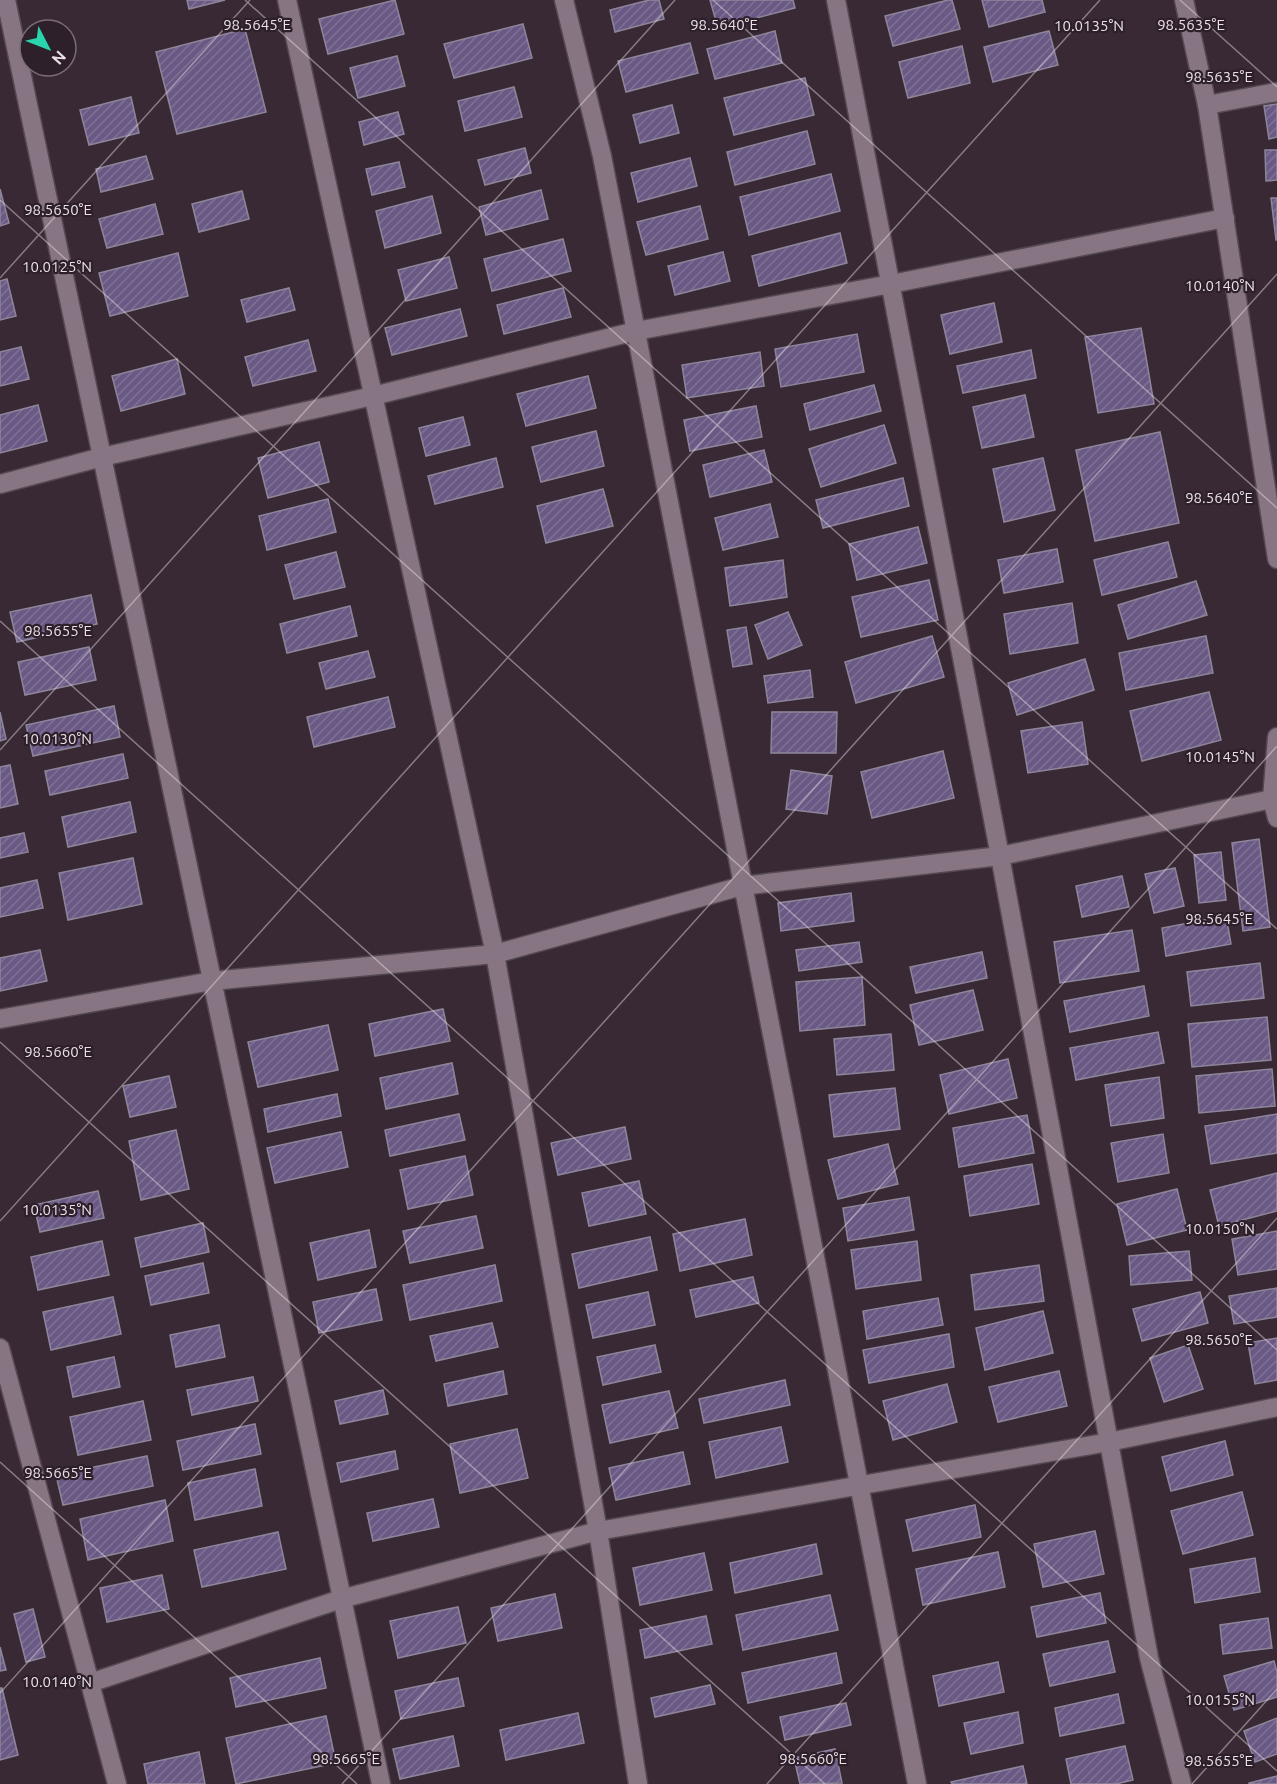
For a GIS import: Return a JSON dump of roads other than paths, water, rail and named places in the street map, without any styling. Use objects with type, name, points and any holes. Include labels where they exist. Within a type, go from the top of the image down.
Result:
[{"type":"street","points":[[6,0],[381,1784]]},
{"type":"street","points":[[287,0],[495,954],[598,1531],[638,1784]]},
{"type":"street","points":[[564,0],[602,156],[917,1784]]},
{"type":"street","points":[[836,0],[1000,856],[1149,1658],[1182,1784]]},
{"type":"street","points":[[1184,0],[1207,105],[1277,559]]},
{"type":"street","points":[[1207,105],[1277,92]]},
{"type":"street","points":[[0,484],[102,457],[373,396],[636,331],[891,284],[1225,218]]},
{"type":"street","points":[[1277,737],[1272,799],[1277,818]]},
{"type":"street","points":[[0,1019],[212,981],[495,954],[742,886],[1000,856],[1272,799]]},
{"type":"street","points":[[0,1348],[117,1784]]},
{"type":"street","points":[[90,1683],[341,1599],[598,1531],[1109,1442],[1277,1407]]}]
